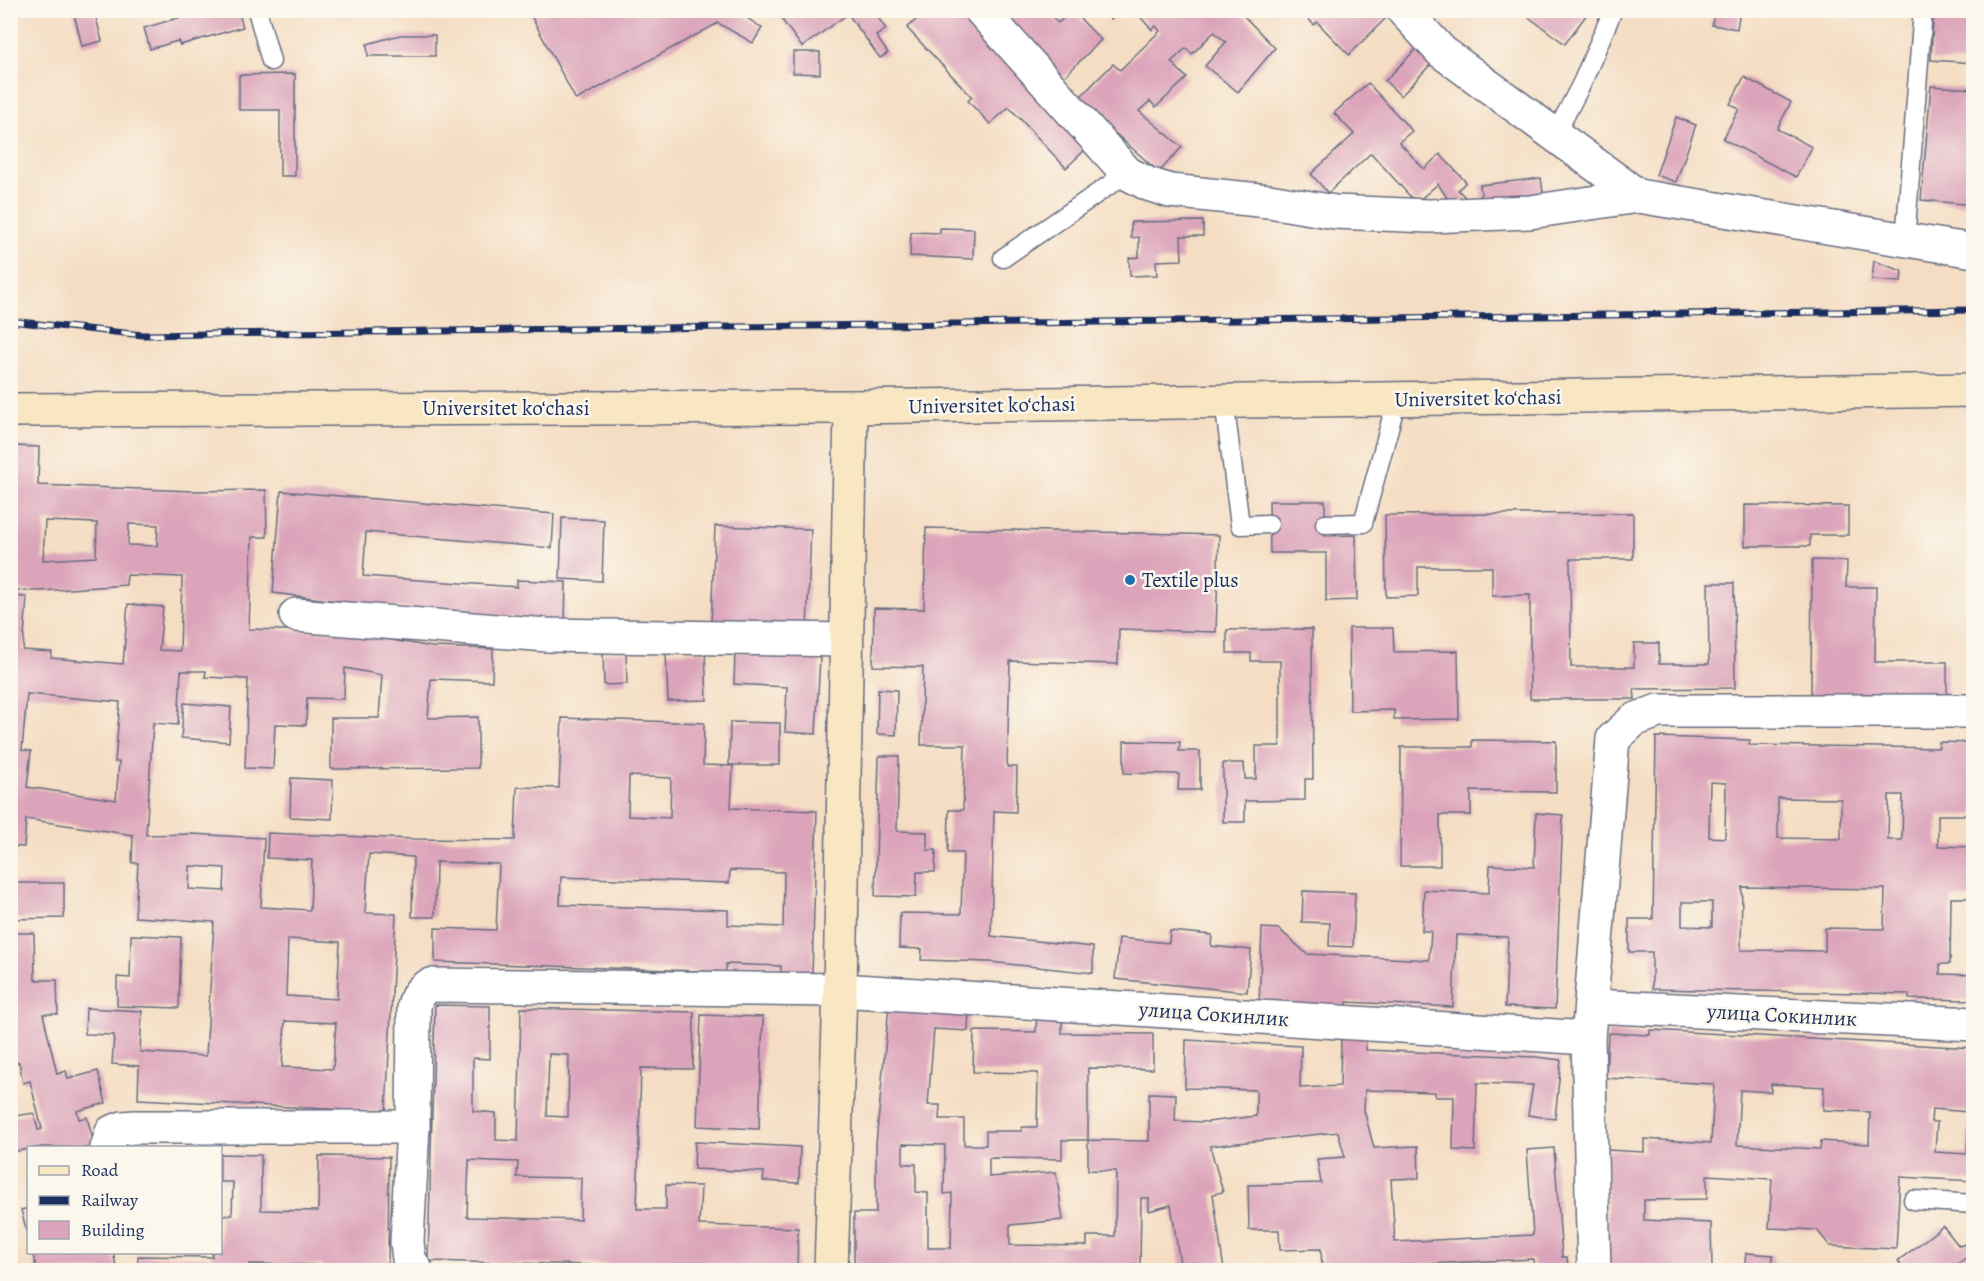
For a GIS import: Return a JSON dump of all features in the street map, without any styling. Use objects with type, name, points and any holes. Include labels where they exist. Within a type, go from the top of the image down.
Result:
[{"type":"main road","name":"Universitet kо‘chasi","points":[[10,410],[851,407],[1974,390]]},
{"type":"main road","points":[[831,1270],[840,990],[851,407]]},
{"type":"street","points":[[981,10],[1127,173],[1148,184],[1170,191],[1269,201],[1335,212],[1429,216],[1530,212],[1638,196],[1974,251]]},
{"type":"street","points":[[1403,10],[1442,52],[1638,196]]},
{"type":"street","points":[[296,615],[547,635],[846,640]]},
{"type":"street","points":[[1594,1270],[1588,1038],[1613,739],[1634,720],[1658,711],[1974,711]]},
{"type":"street","name":"улица Сокинлик","points":[[416,1270],[409,1259],[407,1242],[413,1127],[414,1007],[416,997],[424,988],[431,985],[840,990],[1588,1038]]},
{"type":"street","name":"улица Сокинлик","points":[[1591,1006],[1974,1024]]},
{"type":"street","points":[[108,1146],[112,1132],[135,1127],[413,1127]]},
{"type":"lane","points":[[257,10],[271,61]]},
{"type":"lane","points":[[1555,135],[1582,83],[1613,10]]},
{"type":"lane","points":[[1905,241],[1923,10]]},
{"type":"lane","points":[[1003,258],[1127,173]]},
{"type":"lane","points":[[1325,524],[1363,523],[1397,399]]},
{"type":"lane","points":[[1224,401],[1240,525],[1269,524]]},
{"type":"lane","points":[[1913,1200],[1974,1204]]},
{"type":"building","points":[[73,10],[94,10],[102,41],[82,46]]},
{"type":"building","points":[[205,10],[238,10],[243,27],[180,45],[178,41],[150,49],[144,28]]},
{"type":"building","points":[[528,10],[735,10],[762,28],[753,43],[718,23],[576,100]]},
{"type":"building","points":[[797,10],[879,10],[875,13],[886,29],[876,36],[888,53],[880,58],[848,14],[802,47],[782,20]]},
{"type":"building","points":[[913,10],[959,10],[1088,147],[1066,168],[1009,107],[990,124],[968,101],[972,97],[907,28],[919,17]]},
{"type":"building","points":[[989,10],[1046,10],[1058,23],[1072,10],[1101,40],[1059,82]]},
{"type":"building","points":[[1103,10],[1122,10],[1111,19]]},
{"type":"building","points":[[1134,10],[1238,10],[1275,48],[1238,92],[1205,66],[1226,42],[1214,32],[1192,54],[1186,48],[1171,62],[1187,78],[1156,107],[1150,101],[1139,111],[1182,147],[1159,172],[1116,134],[1114,136],[1078,99],[1113,64],[1120,70],[1160,31],[1156,26],[1152,30]]},
{"type":"building","points":[[1300,10],[1379,10],[1386,18],[1349,55],[1317,22],[1314,25]]},
{"type":"building","points":[[1424,10],[1442,10],[1434,19]]},
{"type":"building","points":[[1519,10],[1590,10],[1565,44]]},
{"type":"building","points":[[1714,10],[1740,10],[1737,29],[1712,25]]},
{"type":"building","points":[[1938,10],[1974,10],[1974,63],[1931,60],[1933,19],[1937,19]]},
{"type":"building","points":[[400,35],[435,35],[435,56],[368,56],[367,44]]},
{"type":"building","points":[[1417,48],[1432,63],[1401,96],[1385,81]]},
{"type":"building","points":[[793,52],[820,52],[820,74],[793,73]]},
{"type":"building","points":[[295,74],[295,176],[280,176],[280,110],[239,110],[239,75]]},
{"type":"building","points":[[1744,77],[1791,102],[1777,129],[1812,147],[1796,177],[1723,139],[1739,109],[1730,104]]},
{"type":"building","points":[[1368,83],[1412,131],[1399,142],[1424,169],[1440,154],[1466,182],[1458,190],[1467,199],[1455,210],[1438,184],[1416,203],[1371,153],[1328,193],[1311,174],[1354,134],[1334,113]]},
{"type":"building","points":[[1931,86],[1974,89],[1974,205],[1921,200]]},
{"type":"building","points":[[1676,117],[1696,125],[1676,182],[1656,175]]},
{"type":"building","points":[[1541,178],[1544,200],[1483,208],[1480,185]]},
{"type":"building","points":[[1203,221],[1203,236],[1181,236],[1182,260],[1156,261],[1157,275],[1130,276],[1129,258],[1139,257],[1139,237],[1131,238],[1131,222]]},
{"type":"building","points":[[940,228],[974,229],[973,259],[910,256],[911,232],[940,233]]},
{"type":"building","points":[[1874,261],[1902,271],[1901,282],[1872,280]]},
{"type":"building","points":[[15,446],[39,447],[38,485],[193,491],[266,490],[267,537],[252,537],[249,629],[346,632],[432,647],[493,649],[492,681],[431,679],[428,718],[478,717],[478,768],[331,769],[331,718],[379,718],[382,675],[345,668],[344,699],[307,698],[306,725],[275,724],[273,769],[245,768],[248,679],[205,677],[206,671],[181,671],[178,725],[153,723],[146,835],[192,834],[264,838],[261,907],[310,910],[312,860],[267,858],[268,833],[413,839],[515,840],[517,787],[559,788],[562,718],[704,723],[703,765],[733,766],[731,808],[817,811],[812,974],[781,973],[781,966],[726,964],[726,972],[435,962],[435,928],[496,930],[499,864],[436,862],[435,917],[412,917],[413,857],[369,854],[365,913],[396,914],[386,1112],[138,1099],[139,1066],[112,1064],[114,1035],[85,1034],[86,1008],[142,1011],[140,1052],[206,1056],[214,922],[135,917],[138,863],[132,863],[133,835],[26,819],[24,847],[10,846],[10,596],[27,597],[23,650],[52,652],[51,658],[123,664],[128,604],[163,607],[159,650],[180,651],[182,577],[127,575],[126,585],[42,591],[10,590]],"holes":[[[45,521],[97,523],[96,557],[43,560]],[[129,524],[158,525],[157,546],[128,545]],[[27,694],[120,702],[115,762],[119,762],[116,800],[27,787],[31,751],[22,750]],[[629,776],[671,778],[670,818],[628,816]],[[190,866],[225,868],[224,891],[189,889]],[[730,870],[784,872],[783,927],[728,925],[728,910],[560,905],[561,877],[729,883]],[[288,939],[340,942],[337,999],[286,996]],[[285,1021],[336,1023],[333,1069],[282,1067]]]},
{"type":"building","points":[[281,491],[554,514],[552,548],[366,532],[363,576],[517,587],[517,580],[566,582],[565,622],[361,604],[273,593]]},
{"type":"building","points":[[1269,501],[1325,501],[1325,536],[1356,535],[1357,600],[1326,601],[1326,553],[1270,553]]},
{"type":"building","points":[[1745,505],[1848,506],[1848,535],[1810,535],[1810,546],[1745,546]]},
{"type":"building","points":[[1633,513],[1633,559],[1570,559],[1571,667],[1634,667],[1634,643],[1659,643],[1659,664],[1709,664],[1708,583],[1734,583],[1735,688],[1634,689],[1635,699],[1530,699],[1530,595],[1492,596],[1492,567],[1418,567],[1418,596],[1386,597],[1385,515]]},
{"type":"building","points":[[562,518],[604,520],[602,581],[560,579]]},
{"type":"building","points":[[715,526],[811,529],[807,629],[711,625]]},
{"type":"building","points":[[926,528],[1219,535],[1216,632],[1119,629],[1118,664],[1010,661],[1007,767],[1017,767],[1016,812],[994,811],[991,936],[1093,947],[1093,973],[990,962],[921,960],[922,949],[899,948],[900,913],[961,914],[963,853],[948,853],[949,810],[963,810],[965,745],[921,745],[923,667],[873,666],[874,608],[924,609]]},
{"type":"building","points":[[1812,560],[1847,561],[1846,587],[1876,587],[1875,662],[1947,662],[1947,697],[1811,696]]},
{"type":"building","points":[[1349,628],[1393,628],[1394,652],[1458,651],[1459,719],[1394,720],[1394,710],[1350,711]]},
{"type":"building","points":[[1312,629],[1313,779],[1305,779],[1305,800],[1245,801],[1245,822],[1223,822],[1223,763],[1244,763],[1245,779],[1256,779],[1256,746],[1280,746],[1280,661],[1251,661],[1251,653],[1227,653],[1227,630]]},
{"type":"building","points":[[705,651],[707,700],[668,701],[666,653]]},
{"type":"building","points":[[626,652],[627,684],[604,685],[603,653]]},
{"type":"building","points":[[735,652],[820,656],[816,734],[785,732],[787,687],[734,684]]},
{"type":"building","points":[[878,689],[897,690],[896,735],[877,734]]},
{"type":"building","points":[[184,703],[231,707],[229,742],[181,738]]},
{"type":"building","points":[[730,722],[780,723],[780,765],[729,765]]},
{"type":"building","points":[[1656,737],[1750,740],[1749,745],[1939,748],[1939,742],[1974,743],[1974,815],[1938,815],[1938,846],[1974,847],[1974,898],[1951,898],[1950,964],[1940,964],[1940,974],[1974,975],[1974,1000],[1909,999],[1909,994],[1652,989],[1652,952],[1629,952],[1629,919],[1653,919]],"holes":[[[1710,782],[1726,783],[1725,838],[1709,837]],[[1889,795],[1903,795],[1902,840],[1888,840]],[[1778,798],[1841,799],[1841,839],[1778,838]],[[1742,887],[1885,889],[1884,929],[1825,928],[1825,951],[1741,950]],[[1682,902],[1712,902],[1712,927],[1682,926]]]},
{"type":"building","points":[[1472,740],[1556,741],[1556,792],[1471,791],[1471,815],[1440,815],[1440,866],[1400,866],[1401,747],[1472,747]]},
{"type":"building","points":[[1124,741],[1180,742],[1179,751],[1200,751],[1200,790],[1178,790],[1179,774],[1124,773]]},
{"type":"building","points":[[879,756],[899,756],[897,831],[927,832],[927,850],[936,850],[935,872],[917,872],[916,897],[875,896]]},
{"type":"building","points":[[291,778],[333,780],[332,819],[290,817]]},
{"type":"building","points":[[1536,813],[1563,815],[1555,1009],[1505,1007],[1508,937],[1456,935],[1453,1007],[1347,1002],[1347,1009],[1259,1006],[1262,928],[1279,929],[1307,954],[1429,960],[1431,931],[1422,931],[1424,890],[1489,893],[1490,865],[1534,867]]},
{"type":"building","points":[[10,883],[64,883],[64,918],[10,919]]},
{"type":"building","points":[[1303,891],[1355,893],[1353,947],[1329,946],[1330,923],[1302,922]]},
{"type":"building","points":[[1170,931],[1212,935],[1211,946],[1251,950],[1247,992],[1115,979],[1119,938],[1169,943]]},
{"type":"building","points":[[10,933],[34,933],[35,980],[57,980],[58,1014],[43,1014],[57,1074],[66,1071],[68,1079],[98,1071],[106,1103],[77,1111],[79,1119],[87,1117],[94,1146],[27,1146],[27,1149],[10,1152],[10,1117],[34,1113],[38,1130],[42,1129],[30,1081],[23,1083],[19,1062],[10,1064]]},
{"type":"building","points":[[131,935],[181,937],[179,1008],[117,1006],[117,977],[130,978]]},
{"type":"building","points":[[435,1005],[490,1006],[490,1059],[473,1058],[473,1111],[496,1113],[496,1140],[518,1141],[521,1008],[694,1012],[693,1069],[641,1068],[637,1209],[666,1209],[666,1185],[701,1186],[699,1225],[798,1228],[797,1270],[428,1261]],"holes":[[[549,1054],[569,1055],[568,1117],[547,1116]],[[469,1160],[518,1162],[517,1177],[581,1178],[580,1220],[467,1217]]]},
{"type":"building","points":[[889,1005],[969,1008],[968,1031],[934,1029],[928,1105],[940,1105],[939,1119],[964,1119],[964,1145],[986,1145],[986,1131],[1022,1131],[1022,1127],[1037,1127],[1038,1073],[973,1072],[974,1031],[1036,1032],[1037,1009],[1062,1009],[1062,1033],[1153,1034],[1153,1069],[1088,1068],[1088,1140],[1149,1141],[1149,1093],[1176,1094],[1175,1121],[1207,1122],[1256,1116],[1256,1090],[1185,1088],[1186,1040],[1301,1046],[1300,1088],[1340,1086],[1341,1036],[1366,1037],[1366,1050],[1561,1060],[1555,1119],[1528,1115],[1533,1085],[1477,1083],[1475,1151],[1453,1150],[1454,1097],[1435,1097],[1435,1092],[1365,1090],[1364,1110],[1374,1148],[1418,1146],[1419,1178],[1391,1179],[1395,1242],[1533,1235],[1527,1150],[1554,1148],[1562,1257],[1567,1257],[1568,1270],[1534,1270],[1533,1259],[1404,1265],[1405,1270],[1322,1270],[1321,1249],[1280,1250],[1279,1230],[1249,1230],[1248,1185],[1321,1183],[1317,1159],[1345,1157],[1338,1132],[1210,1146],[1223,1192],[1213,1194],[1224,1270],[1181,1270],[1171,1205],[1149,1211],[1149,1198],[1141,1198],[1140,1270],[862,1270],[858,1268],[854,1260],[854,1213],[876,1213],[876,1144]],"holes":[[[1062,1140],[1088,1140],[1088,1170],[1116,1171],[1115,1236],[1087,1236],[1087,1246],[1010,1245],[1010,1225],[1063,1220],[1056,1172],[989,1177],[989,1158],[1062,1159]],[[903,1144],[945,1145],[944,1194],[952,1193],[951,1248],[928,1248],[928,1193],[916,1192],[916,1164],[903,1164]]]},
{"type":"building","points":[[701,1015],[763,1017],[759,1129],[697,1126]]},
{"type":"building","points":[[1650,1030],[1974,1048],[1974,1181],[1900,1177],[1896,1249],[1830,1246],[1817,1230],[1769,1228],[1772,1179],[1707,1175],[1707,1199],[1644,1200],[1644,1220],[1711,1223],[1712,1270],[1607,1270],[1607,1150],[1644,1152],[1644,1139],[1711,1143],[1714,1084],[1606,1078],[1608,1033],[1650,1035]],"holes":[[[1771,1084],[1824,1087],[1823,1110],[1870,1112],[1869,1144],[1821,1141],[1820,1149],[1737,1145],[1740,1090],[1771,1092]],[[1932,1109],[1969,1112],[1967,1154],[1935,1152],[1937,1122],[1931,1122]]]},
{"type":"building","points":[[695,1142],[800,1147],[799,1183],[763,1181],[764,1172],[694,1169]]},
{"type":"building","points":[[222,1154],[261,1155],[261,1210],[318,1211],[319,1156],[389,1157],[388,1270],[323,1270],[323,1265],[249,1264],[249,1270],[138,1270],[138,1256],[212,1257],[212,1254],[222,1254],[222,1215],[232,1215],[233,1182],[222,1182]]},
{"type":"building","points":[[27,1208],[27,1232],[21,1210]]},
{"type":"building","points":[[1943,1226],[1959,1246],[1974,1241],[1974,1267],[1967,1257],[1949,1270],[1905,1270],[1898,1261]]},
{"type":"building","points":[[1746,1253],[1773,1255],[1772,1270],[1744,1270]]},
{"type":"building","points":[[33,1254],[113,1254],[117,1270],[37,1270]]},
{"type":"railway","points":[[10,321],[143,335],[1974,310]]},
{"type":"place","name":"Textile plus","points":[[1130,580]]}]
